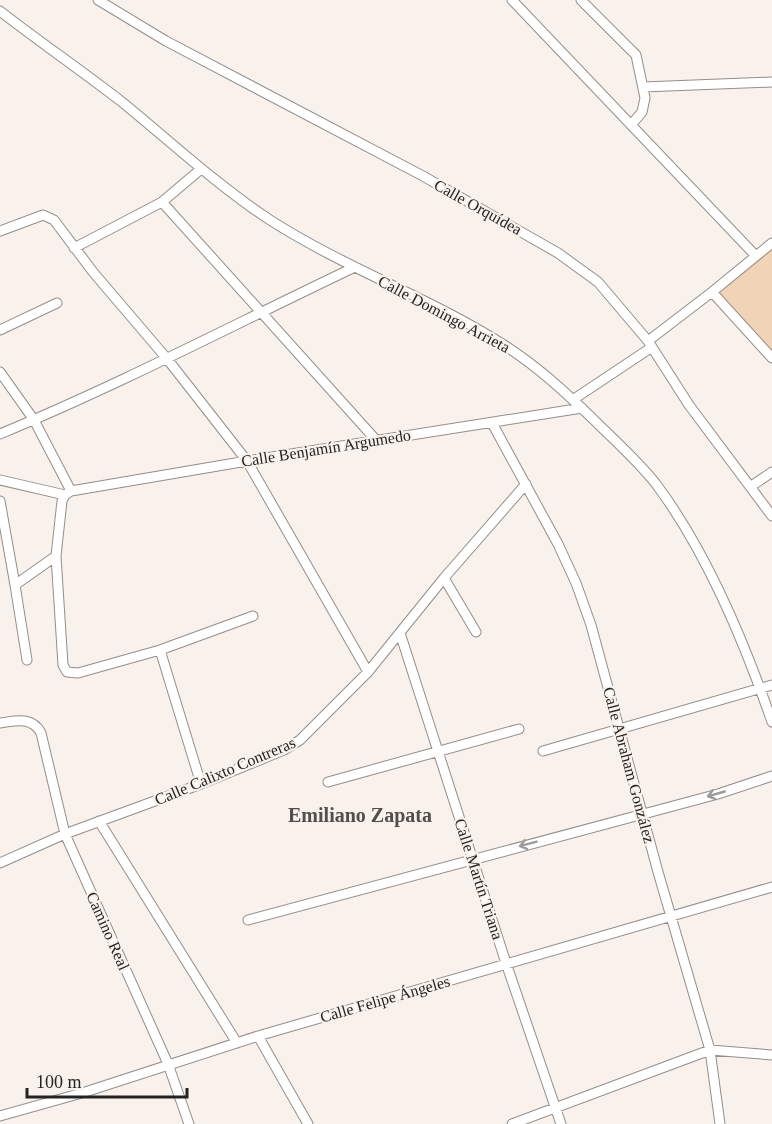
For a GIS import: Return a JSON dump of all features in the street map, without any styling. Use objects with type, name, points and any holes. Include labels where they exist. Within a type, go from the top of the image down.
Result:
[{"type":"street","name":"Calle Orquídea","points":[[98,0],[166,41],[423,176],[558,252],[598,282],[649,346],[689,405],[772,516]]},
{"type":"street","points":[[512,0],[756,256]]},
{"type":"street","points":[[581,0],[636,55],[645,98],[642,112],[631,125]]},
{"type":"street","name":"Calle Domingo Arrieta","points":[[0,11],[116,98],[201,169],[268,219],[307,242],[461,320],[504,345],[542,371],[574,399],[654,482],[680,519],[738,632],[772,722]]},
{"type":"street","points":[[643,87],[772,82]]},
{"type":"street","points":[[74,248],[162,202],[201,169]]},
{"type":"street","points":[[162,202],[376,440]]},
{"type":"street","points":[[0,231],[43,215],[54,220],[74,248],[168,360],[247,461],[368,672]]},
{"type":"street","points":[[574,399],[630,362],[772,243]]},
{"type":"street","points":[[0,434],[168,360],[356,267]]},
{"type":"street","points":[[712,292],[772,358]]},
{"type":"street","points":[[0,330],[57,303]]},
{"type":"street","points":[[0,372],[34,420],[68,493]]},
{"type":"street","name":"Calle Benjamín Argumedo","points":[[68,493],[247,461],[582,408]]},
{"type":"street","name":"Calle Abraham González","points":[[492,423],[558,544],[576,583],[591,625],[671,918],[710,1050],[720,1124]]},
{"type":"street","points":[[750,487],[772,472]]},
{"type":"street","points":[[0,480],[68,493]]},
{"type":"street","name":"Calle Calixto Contreras","points":[[0,863],[65,834],[201,784],[284,750],[300,740],[368,672],[444,578],[526,484]]},
{"type":"street","points":[[68,493],[60,510],[56,556],[63,665],[67,672],[78,674],[160,650],[253,616]]},
{"type":"street","points":[[0,501],[27,660]]},
{"type":"street","points":[[15,585],[56,556]]},
{"type":"street","points":[[444,578],[476,632]]},
{"type":"street","name":"Calle Martín Triana","points":[[400,633],[506,963],[561,1124]]},
{"type":"street","points":[[160,650],[201,784]]},
{"type":"street","points":[[543,751],[772,685]]},
{"type":"street","name":"Camino Real","points":[[0,723],[24,720],[38,727],[41,733],[65,834],[168,1064],[189,1124]]},
{"type":"street","points":[[328,782],[519,729]]},
{"type":"street","points":[[248,920],[718,794],[772,776]]},
{"type":"street","points":[[99,821],[237,1043]]},
{"type":"street","name":"Calle Felipe Ángeles","points":[[0,1116],[82,1093],[258,1036],[772,887]]},
{"type":"street","points":[[258,1036],[308,1124]]},
{"type":"street","points":[[512,1124],[710,1050],[772,1056]]},
{"type":"shaded area","points":[[772,247],[772,353],[717,292]]},
{"type":"district","name":"Emiliano Zapata","points":[[360,815]]}]
